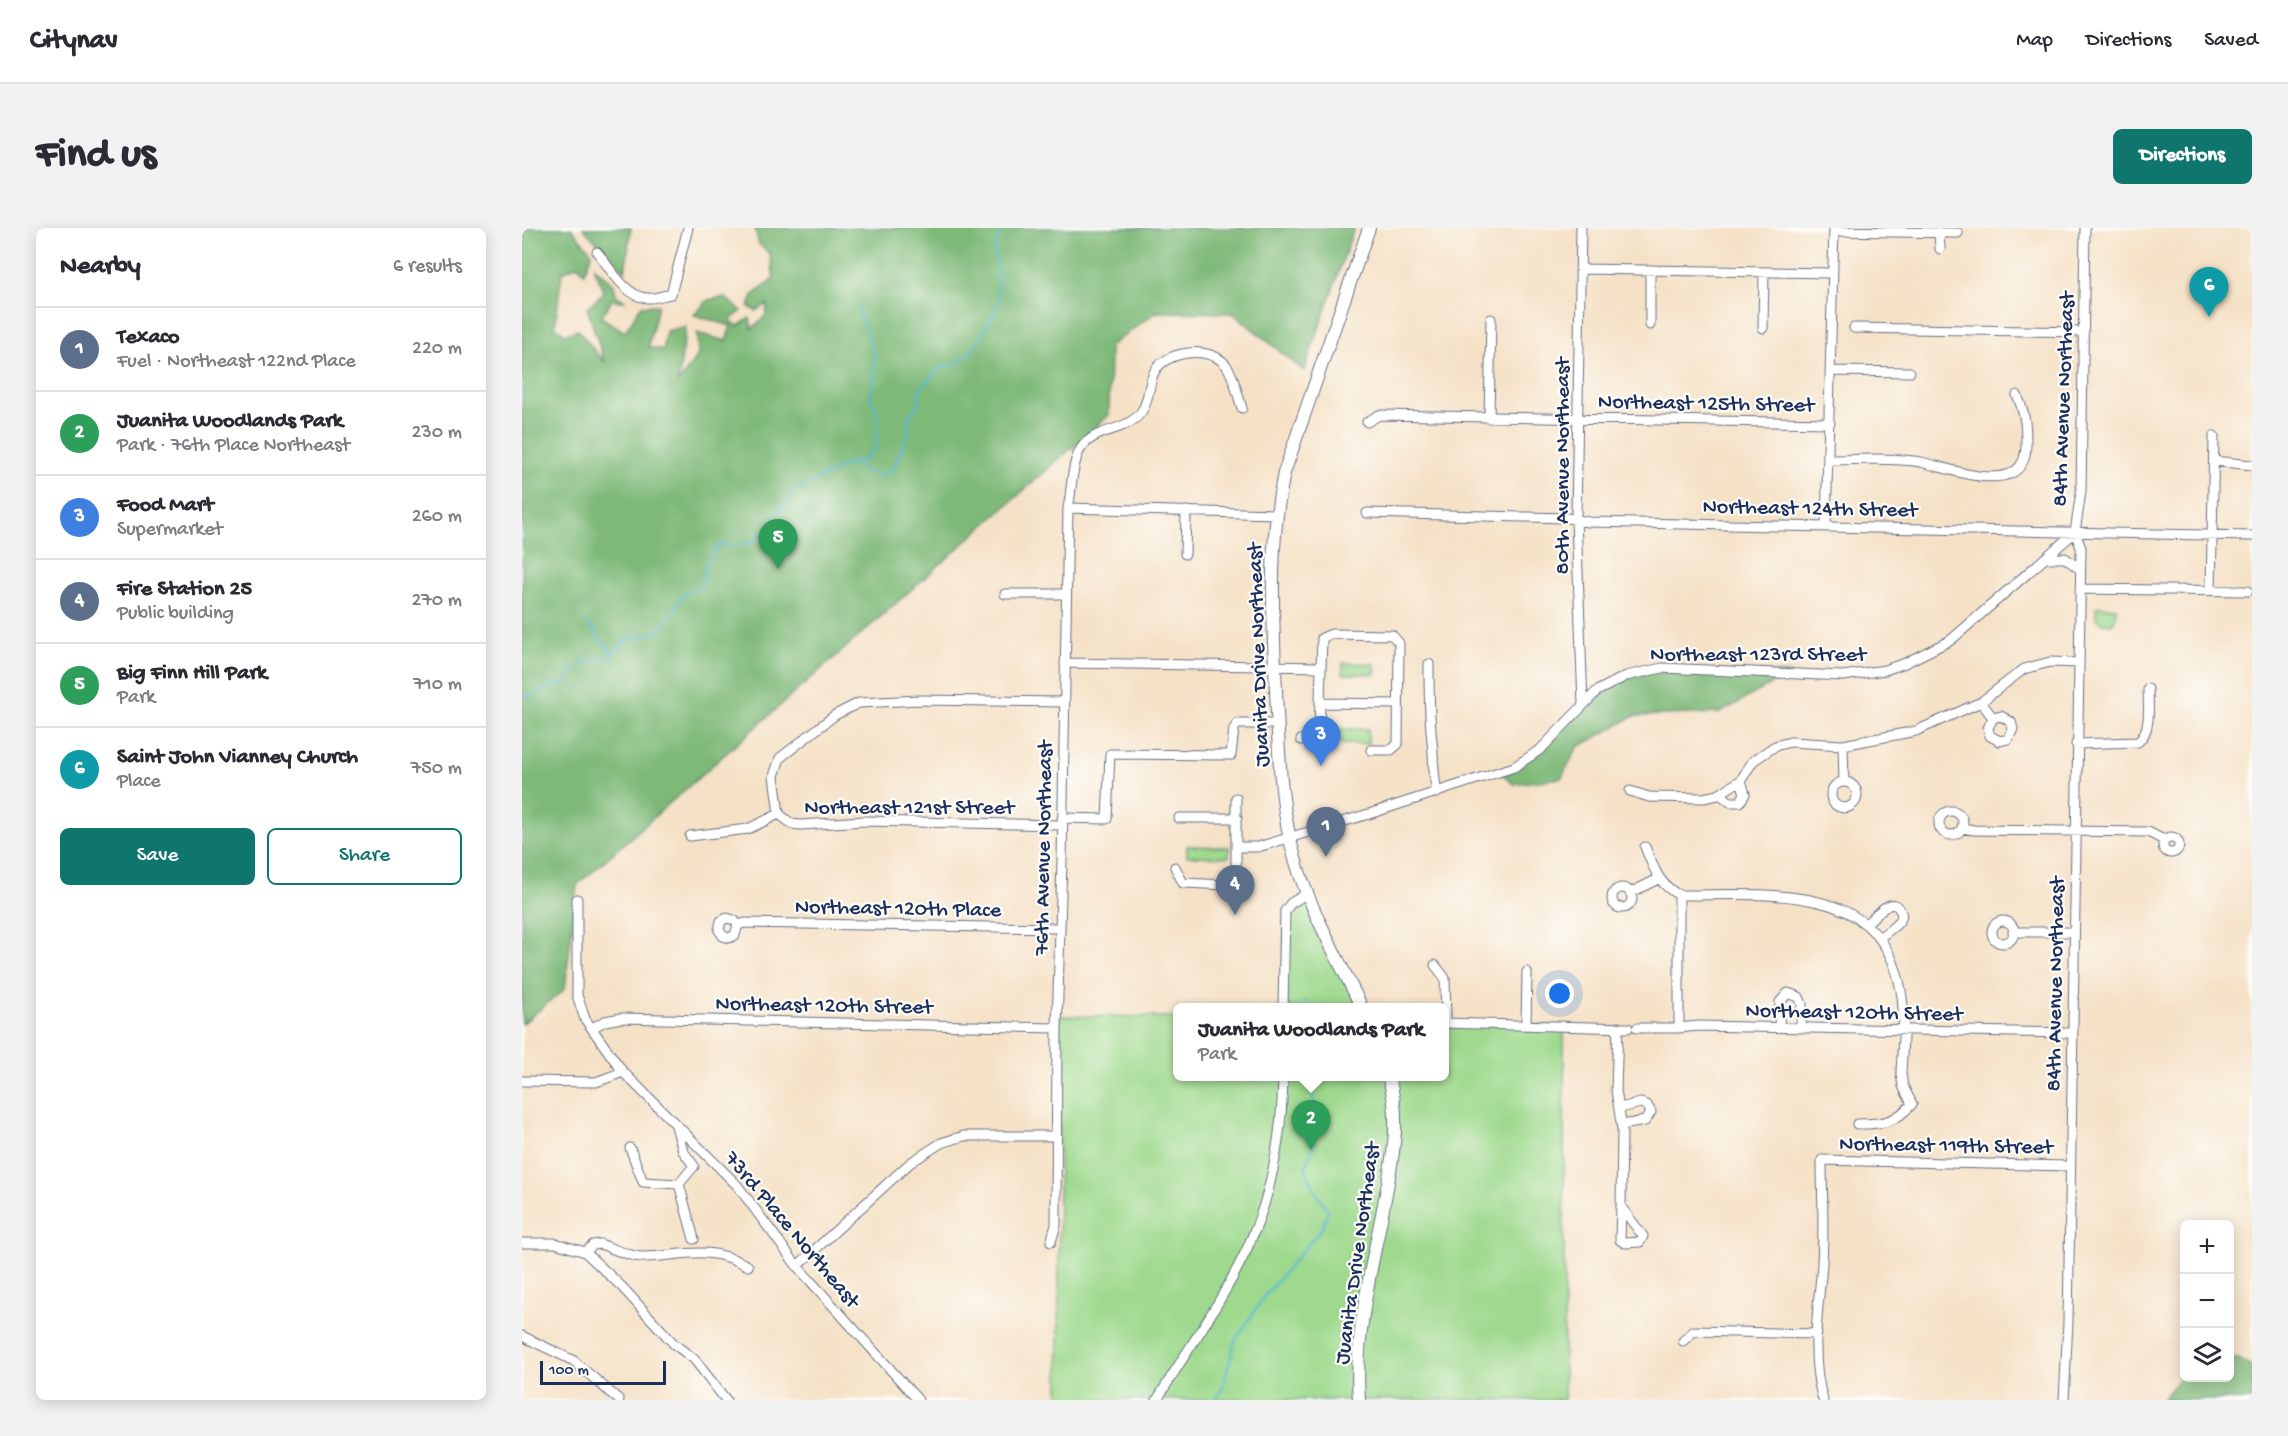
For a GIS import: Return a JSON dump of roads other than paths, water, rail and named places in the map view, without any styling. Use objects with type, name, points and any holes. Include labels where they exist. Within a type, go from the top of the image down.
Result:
[{"type":"main road","name":"Juanita Drive Northeast","points":[[1360,1003],[1308,893],[1289,836],[1281,794],[1272,605],[1275,514],[1287,464],[1369,228]]},
{"type":"main road","name":"Juanita Drive Northeast","points":[[1359,1400],[1358,1353],[1394,1152],[1393,1104],[1389,1081]]},
{"type":"street","points":[[597,252],[618,279],[638,296],[647,298],[671,294],[688,228]]},
{"type":"street","name":"80th Avenue Northeast","points":[[1581,228],[1576,519],[1583,704]]},
{"type":"street","name":"84th Avenue Northeast","points":[[2064,1400],[2081,548],[2076,532],[2081,492],[2085,228]]},
{"type":"street","points":[[1826,526],[1834,230],[1958,232]]},
{"type":"street","points":[[1939,232],[1940,249]]},
{"type":"street","points":[[1581,268],[1832,273]]},
{"type":"street","points":[[1650,270],[1650,325]]},
{"type":"street","points":[[1763,328],[1764,272]]},
{"type":"street","points":[[1489,418],[1491,319]]},
{"type":"street","points":[[1854,328],[2084,332]]},
{"type":"street","name":"76th Avenue Northeast","points":[[1051,1242],[1056,1225],[1057,1028],[1065,594],[1068,508],[1077,455],[1089,438],[1134,419],[1143,409],[1156,370],[1173,356],[1204,354],[1224,362],[1231,373],[1242,408]]},
{"type":"street","points":[[1830,371],[1910,372]]},
{"type":"street","points":[[1828,460],[1920,462],[1967,475],[2010,475],[2022,466],[2026,454],[2026,416],[2017,395]]},
{"type":"street","name":"Northeast 125th Street","points":[[1367,422],[1380,415],[1830,423]]},
{"type":"street","points":[[2211,590],[2214,436]]},
{"type":"street","points":[[2214,461],[2252,465]]},
{"type":"street","points":[[1068,508],[1275,514]]},
{"type":"street","points":[[1185,554],[1186,511]]},
{"type":"street","name":"Northeast 124th Street","points":[[1367,513],[1576,519],[1589,522],[2252,536]]},
{"type":"street","name":"Northeast 123rd Street","points":[[1238,847],[1258,846],[1500,773],[1540,749],[1597,692],[1626,676],[1662,668],[1843,676],[1885,670],[1927,653],[1951,640],[2076,532]]},
{"type":"street","points":[[2048,558],[2066,558],[2080,569]]},
{"type":"street","points":[[2080,589],[2248,591]]},
{"type":"street","points":[[1005,594],[1065,594]]},
{"type":"street","points":[[1300,740],[1315,737],[1319,731],[1321,643],[1324,637],[1341,634],[1392,636],[1397,638],[1396,748],[1371,750]]},
{"type":"street","points":[[1630,791],[1649,797],[1703,798],[1720,794],[1741,780],[1753,761],[1775,746],[1790,742],[1843,745],[1916,731],[1981,702],[2031,666],[2050,662],[2078,663]]},
{"type":"street","points":[[1065,663],[1321,667]]},
{"type":"street","points":[[1429,664],[1428,725],[1432,741],[1432,771],[1437,793]]},
{"type":"street","points":[[2076,744],[2138,742],[2143,739],[2147,726],[2148,689]]},
{"type":"street","name":"Northeast 121st Street","points":[[1064,702],[870,701],[835,715],[780,758],[774,776],[778,814],[792,824],[800,825],[865,821],[1062,822],[1107,819],[1110,754],[1231,755],[1234,729],[1237,724],[1278,724]]},
{"type":"street","points":[[1981,702],[1994,718]]},
{"type":"street","points":[[1320,703],[1398,704]]},
{"type":"street","points":[[1843,745],[1844,782]]},
{"type":"street","points":[[1720,794],[1730,802],[1740,802],[1745,794],[1741,780]]},
{"type":"street","points":[[1175,867],[1183,883],[1228,885],[1236,879],[1238,847],[1236,798]]},
{"type":"street","points":[[690,836],[748,829],[778,814]]},
{"type":"street","points":[[1179,818],[1237,818]]},
{"type":"street","points":[[1962,828],[2148,832],[2164,840]]},
{"type":"street","points":[[1645,847],[1658,879],[1667,889],[1679,895],[1802,897],[1825,901],[1842,909],[1872,931],[1898,976],[1902,994],[1901,1074],[1903,1086],[1912,1104],[1900,1117],[1883,1125],[1857,1125]]},
{"type":"street","points":[[1630,893],[1658,879]]},
{"type":"street","points":[[1283,1003],[1285,910],[1291,903],[1308,893]]},
{"type":"street","points":[[1679,895],[1679,1028]]},
{"type":"street","name":"73rd Place Northeast","points":[[577,899],[577,995],[581,1009],[592,1028],[623,1072],[737,1185],[797,1266],[918,1400]]},
{"type":"street","points":[[1888,905],[1894,905],[1900,909],[1902,915],[1899,921],[1872,931],[1888,905]]},
{"type":"street","name":"Northeast 120th Place","points":[[738,925],[1059,928]]},
{"type":"street","points":[[2013,932],[2073,932]]},
{"type":"street","points":[[1435,965],[1445,978],[1445,1003]]},
{"type":"street","points":[[1526,1025],[1527,972]]},
{"type":"street","points":[[1779,1027],[1780,1002],[1788,993],[1799,997],[1802,1004],[1802,1028]]},
{"type":"street","name":"Northeast 120th Street","points":[[592,1028],[605,1021],[621,1018],[1057,1028]]},
{"type":"street","name":"Northeast 120th Street","points":[[1449,1023],[1633,1028],[1698,1026],[2071,1033]]},
{"type":"street","points":[[1618,1027],[1616,1090],[1622,1125],[1620,1207]]},
{"type":"street","points":[[522,1081],[596,1082],[623,1072]]},
{"type":"street","points":[[1157,1400],[1230,1279],[1262,1212],[1276,1159],[1282,1081]]},
{"type":"street","points":[[1620,1108],[1641,1103],[1647,1105],[1651,1112],[1645,1121],[1622,1125]]},
{"type":"street","points":[[676,1126],[683,1151],[694,1166],[679,1184]]},
{"type":"street","points":[[797,1266],[928,1149],[964,1136],[1056,1136]]},
{"type":"street","points":[[630,1148],[642,1182],[679,1184]]},
{"type":"street","name":"Northeast 119th Street","points":[[1817,1334],[1821,1276],[1822,1160],[2069,1166]]},
{"type":"street","points":[[679,1184],[694,1239]]},
{"type":"street","points":[[522,1243],[555,1243],[585,1252],[622,1287],[674,1344],[694,1359],[726,1400]]},
{"type":"street","points":[[585,1252],[593,1245],[600,1244],[639,1257],[699,1251],[738,1260],[748,1266]]},
{"type":"street","points":[[1683,1341],[1694,1331],[1817,1334],[1818,1373],[1823,1400]]},
{"type":"street","points":[[522,1336],[574,1361],[619,1400]]},
{"type":"waterway","points":[[522,695],[529,697],[548,686],[564,685],[575,668],[587,661],[610,657],[627,639],[657,632],[687,591],[694,592],[702,586],[706,564],[719,545],[740,546],[756,540],[795,491],[850,463],[879,476],[894,468],[909,431],[908,416],[916,409],[920,399],[918,392],[938,369],[954,364],[971,353],[996,310],[999,300],[995,248],[1001,228]]},
{"type":"waterway","points":[[853,462],[863,461],[876,446],[877,414],[870,397],[874,384],[875,357],[859,310]]},
{"type":"waterway","points":[[586,622],[613,654]]},
{"type":"waterway","points":[[1216,1400],[1223,1387],[1235,1341],[1265,1295],[1322,1228],[1328,1210],[1316,1193],[1305,1167],[1315,1134],[1311,1081]]},
{"type":"place","name":"Saint John Vianney Church","points":[[2209,317]]},
{"type":"place","name":"Big Finn Hill Park","points":[[778,569]]},
{"type":"place","name":"Food Mart","points":[[1321,766]]},
{"type":"place","name":"Texaco","points":[[1326,857]]},
{"type":"place","name":"Fire Station 25","points":[[1235,915]]},
{"type":"place","name":"Juanita Woodlands Park","points":[[1311,1150]]}]
